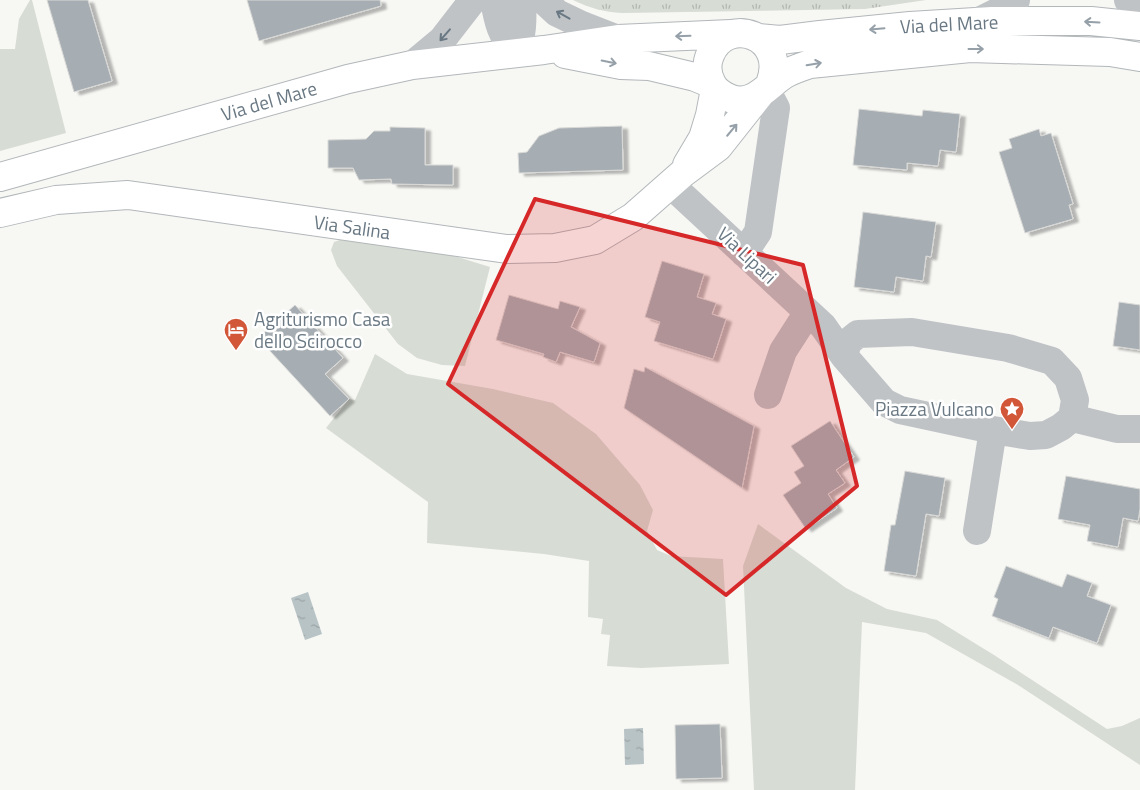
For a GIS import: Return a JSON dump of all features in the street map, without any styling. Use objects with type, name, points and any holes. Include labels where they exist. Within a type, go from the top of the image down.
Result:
[{"type":"main road","name":"Via del Mare","points":[[759,38],[780,40],[900,27],[977,22],[1091,21],[1140,26]]},
{"type":"main road","points":[[677,179],[703,138],[710,115],[713,86],[708,73],[708,60],[712,49],[720,40],[731,34]]},
{"type":"main road","points":[[750,34],[759,38],[766,45],[772,54],[775,64],[774,74],[766,89],[751,99],[742,100],[732,99],[723,95],[713,86],[695,77],[649,66],[621,64],[544,50],[618,39],[750,34]]},
{"type":"main road","name":"Via del Mare","points":[[766,89],[788,72],[810,64],[970,48],[1110,52],[1140,57]]},
{"type":"main road","name":"Via del Mare","points":[[0,177],[348,79],[412,65],[544,50]]},
{"type":"main road","name":"Via Salina","points":[[0,213],[56,200],[128,195],[506,249],[555,248],[595,240],[633,217],[718,147],[766,89]]},
{"type":"street","points":[[412,65],[442,40],[473,0]]},
{"type":"street","points":[[494,0],[499,27],[505,41],[516,53]]},
{"type":"street","points":[[516,53],[524,24],[522,0]]},
{"type":"street","points":[[543,0],[557,13],[618,39]]},
{"type":"street","points":[[977,22],[1005,8],[1016,0]]},
{"type":"street","points":[[1128,0],[1140,10]]},
{"type":"street","points":[[744,253],[758,232],[776,108],[766,89]]},
{"type":"street","name":"Via Lipari","points":[[677,179],[744,253],[815,319]]},
{"type":"street","points":[[768,395],[783,351],[815,319],[851,345],[884,402],[900,410],[1030,436],[1046,435],[1076,419],[1117,429],[1140,429]]},
{"type":"street","points":[[851,345],[912,332],[1008,348],[1052,361],[1068,378],[1075,400],[1076,419]]},
{"type":"street","points":[[977,531],[993,430]]},
{"type":"highlighted area","points":[[535,199],[803,265],[857,486],[726,595],[448,384]]},
{"type":"green space","points":[[30,0],[32,0],[66,133],[0,151],[0,49],[15,49],[19,19]]},
{"type":"green space","points":[[573,0],[926,0],[865,9],[622,13],[597,9]]},
{"type":"green space","points":[[340,240],[435,250],[490,267],[465,366],[442,365],[417,358],[398,344],[337,266],[331,250],[334,242]]},
{"type":"green space","points":[[375,354],[407,374],[493,389],[553,403],[596,434],[640,485],[653,510],[647,531],[657,550],[671,556],[723,559],[729,664],[641,668],[607,666],[610,635],[601,634],[603,619],[588,617],[589,561],[544,554],[427,543],[428,502],[326,428],[349,399],[355,400]]},
{"type":"green space","points":[[758,524],[846,588],[887,609],[937,620],[1107,729],[1122,726],[1140,718],[1140,765],[1018,685],[926,633],[862,622],[855,790],[754,790],[743,566]]},
{"type":"water","points":[[308,592],[322,634],[305,640],[291,598]]},
{"type":"water","points":[[643,728],[644,764],[625,765],[624,729]]},
{"type":"building","points":[[47,0],[88,0],[112,81],[74,92]]},
{"type":"building","points":[[247,0],[380,0],[381,6],[259,41]]},
{"type":"building","points":[[859,109],[922,116],[923,110],[960,114],[956,152],[940,150],[938,166],[907,163],[907,170],[853,165]]},
{"type":"building","points":[[622,126],[623,170],[519,173],[518,153],[527,152],[539,136],[559,128]]},
{"type":"building","points":[[390,127],[425,128],[425,165],[453,165],[453,185],[392,184],[391,179],[359,180],[353,168],[328,168],[328,140],[366,139],[374,131],[390,131]]},
{"type":"building","points":[[1039,129],[1041,136],[1051,133],[1073,204],[1069,205],[1073,219],[1025,233],[999,152],[1012,148],[1009,139]]},
{"type":"building","points":[[863,212],[936,222],[931,257],[926,256],[923,281],[896,277],[894,292],[854,287]]},
{"type":"building","points":[[662,261],[704,274],[697,297],[716,303],[712,314],[726,319],[713,359],[654,341],[660,322],[645,317]]},
{"type":"building","points":[[509,295],[558,309],[560,301],[580,307],[571,327],[600,343],[594,362],[560,352],[556,362],[543,357],[544,354],[496,340]]},
{"type":"building","points":[[1119,302],[1140,305],[1140,350],[1113,346]]},
{"type":"building","points":[[295,305],[343,358],[325,374],[349,399],[330,416],[258,338]]},
{"type":"building","points":[[645,367],[754,426],[742,488],[624,408],[634,369],[644,372]]},
{"type":"building","points":[[830,421],[854,457],[836,470],[845,483],[828,494],[837,508],[806,529],[783,495],[801,483],[794,472],[804,466],[791,446]]},
{"type":"building","points":[[905,471],[945,478],[939,516],[926,514],[916,576],[884,571],[891,525],[895,525]]},
{"type":"building","points":[[1066,476],[1140,489],[1138,521],[1123,518],[1118,547],[1087,541],[1090,525],[1058,519]]},
{"type":"building","points":[[1006,566],[1062,587],[1067,574],[1092,583],[1087,596],[1111,605],[1097,643],[1053,627],[1049,638],[992,616],[998,599],[994,597]]},
{"type":"building","points":[[720,724],[722,778],[676,779],[675,725]]},
{"type":"place","name":"Agriturismo Casa dello Scirocco","points":[[236,351]]},
{"type":"place","name":"Piazza Vulcano","points":[[1012,430]]}]
